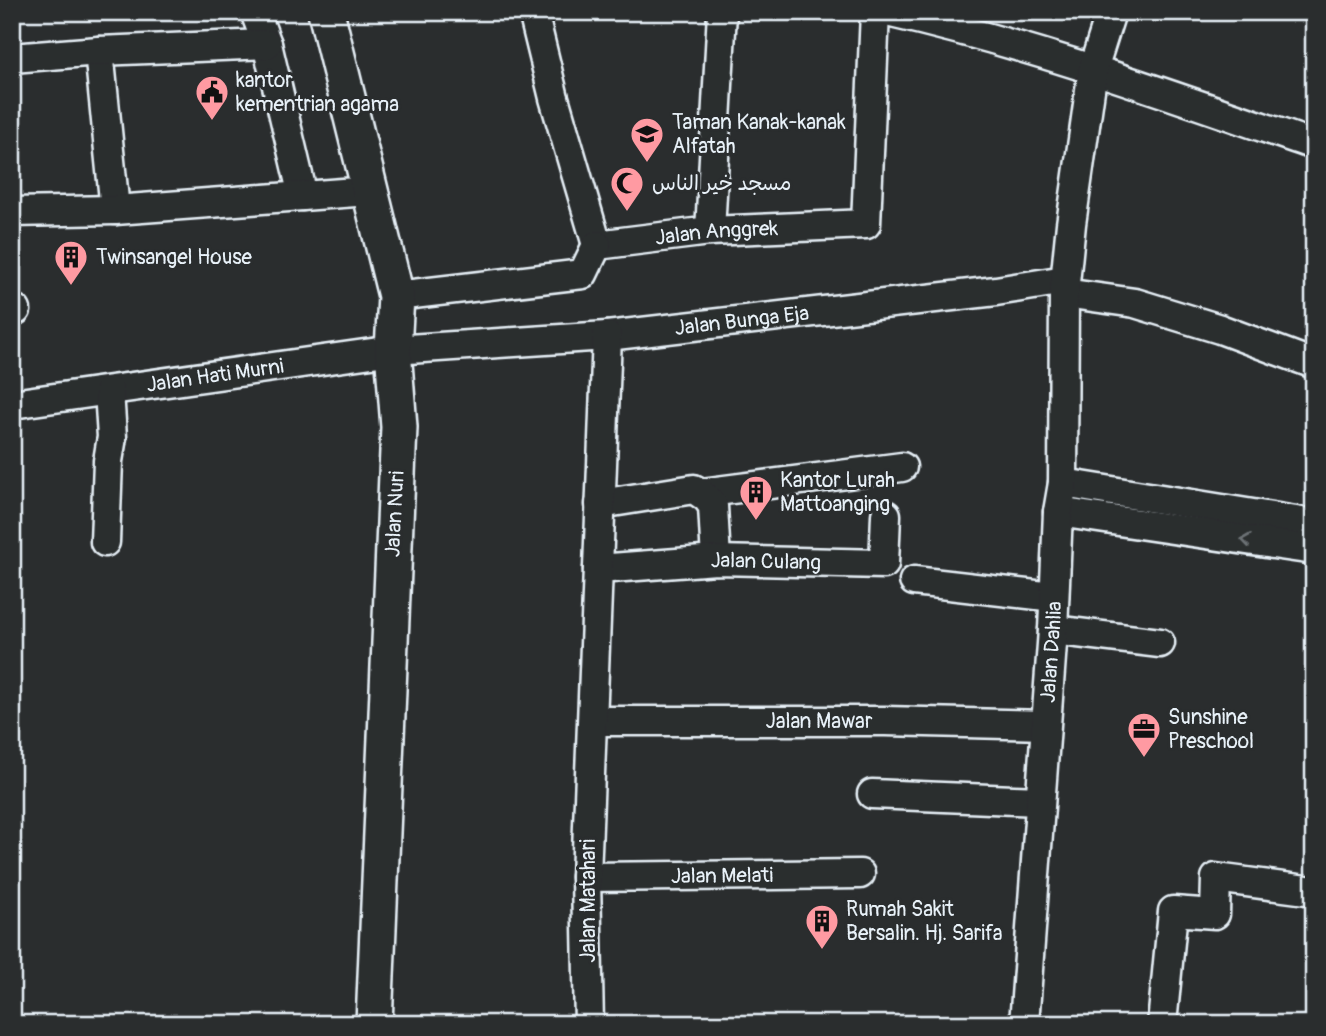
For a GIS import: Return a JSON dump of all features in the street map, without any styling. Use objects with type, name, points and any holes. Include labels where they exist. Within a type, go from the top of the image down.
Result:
[{"type":"street","points":[[255,12],[267,44],[303,196]]},
{"type":"street","name":"Jalan Nuri","points":[[326,12],[396,296],[405,349],[399,427],[374,1024]]},
{"type":"street","points":[[396,296],[583,274],[597,244],[554,98],[533,12]]},
{"type":"street","points":[[710,231],[722,12]]},
{"type":"street","name":"Jalan Anggrek","points":[[597,244],[710,231],[866,224],[875,12]]},
{"type":"street","points":[[887,12],[950,19],[1314,145]]},
{"type":"street","name":"Jalan Dahlia","points":[[1024,1024],[1054,630],[1058,512],[1063,483],[1065,286],[1093,69],[1111,12]]},
{"type":"street","points":[[12,58],[99,51],[267,44]]},
{"type":"street","points":[[99,51],[115,211]]},
{"type":"street","points":[[12,212],[115,211],[369,191]]},
{"type":"street","name":"Jalan Bunga Eja","points":[[405,349],[607,336],[996,291],[1065,286],[1135,303],[1220,329],[1314,364]]},
{"type":"street","name":"Jalan Matahari","points":[[589,1024],[586,877],[607,336]]},
{"type":"street","name":"Jalan Hati Murni","points":[[12,404],[405,349]]},
{"type":"street","points":[[105,542],[107,473],[112,438],[109,390]]},
{"type":"street","points":[[701,493],[902,467]]},
{"type":"street","points":[[1063,483],[1152,497],[1282,532],[1314,550]]},
{"type":"street","points":[[600,504],[694,489],[713,506],[716,560]]},
{"type":"street","points":[[1147,525],[1152,497]]},
{"type":"street","points":[[1058,512],[1147,525],[1282,532],[1314,524]]},
{"type":"street","name":"Jalan Culang","points":[[598,569],[716,560],[884,564],[886,515]]},
{"type":"street","points":[[914,581],[1054,597]]},
{"type":"street","points":[[1054,630],[1160,643]]},
{"type":"street","name":"Jalan Mawar","points":[[593,721],[885,721],[1045,725]]},
{"type":"street","points":[[872,794],[1040,801]]},
{"type":"street","name":"Jalan Melati","points":[[586,877],[860,874]]},
{"type":"street","points":[[1162,1024],[1173,911],[1215,914],[1216,878],[1314,891]]},
{"type":"place","name":"kantor kementrian agama","points":[[212,122]]},
{"type":"place","name":"Taman Kanak-kanak Alfatah","points":[[647,164]]},
{"type":"place","name":"مسجد خير الناس","points":[[627,213]]},
{"type":"place","name":"Twinsangel House","points":[[71,287]]},
{"type":"place","name":"Kantor Lurah Mattoanging","points":[[756,522]]},
{"type":"place","name":"Sunshine Preschool","points":[[1144,759]]},
{"type":"place","name":"Rumah Sakit Bersalin. Hj. Sarifa","points":[[822,951]]}]
